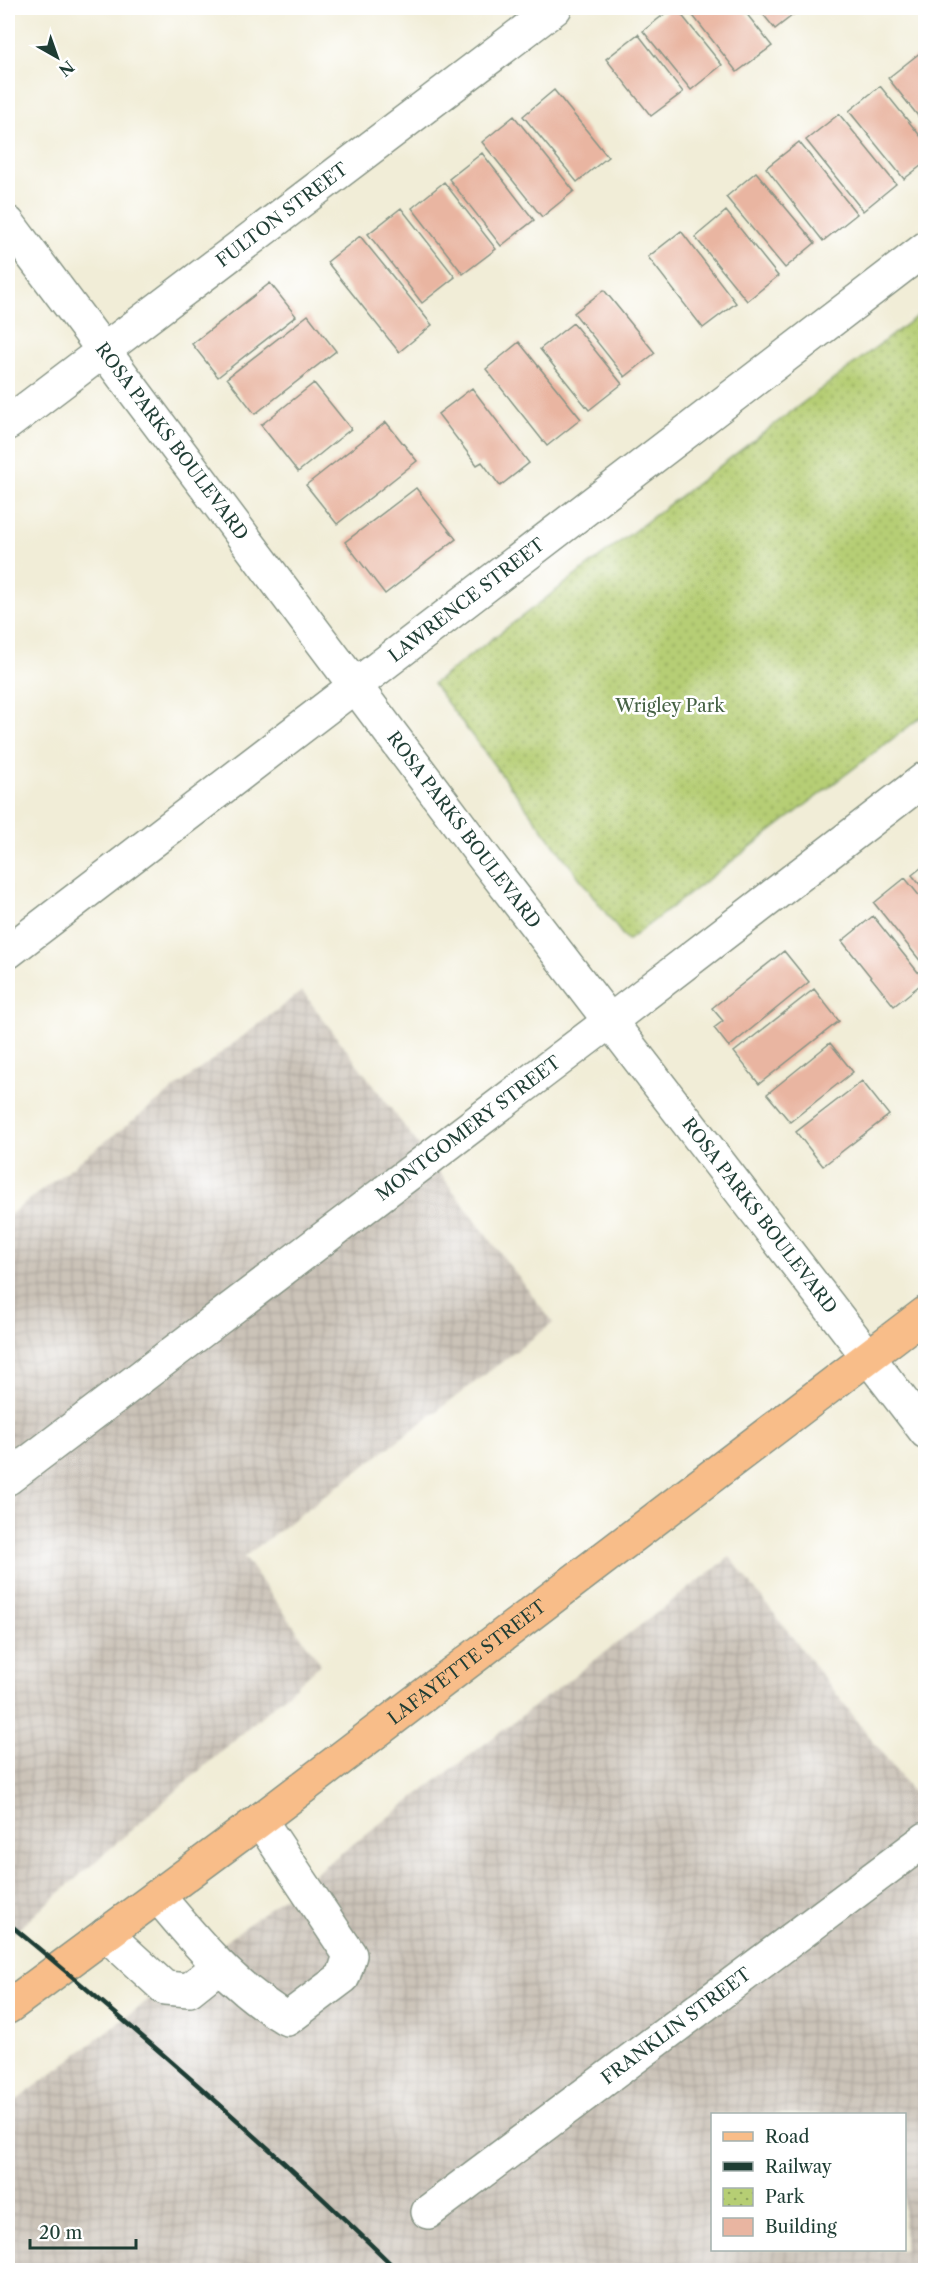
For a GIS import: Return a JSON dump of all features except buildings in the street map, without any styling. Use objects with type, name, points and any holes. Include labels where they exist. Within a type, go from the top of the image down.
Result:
[{"type":"main road","name":"LAFAYETTE STREET","points":[[8,2007],[260,1820],[926,1313]]},
{"type":"street","name":"FULTON STREET","points":[[8,423],[555,8]]},
{"type":"street","name":"ROSA PARKS BOULEVARD","points":[[8,223],[610,1021],[926,1432]]},
{"type":"street","name":"LAWRENCE STREET","points":[[8,952],[926,248]]},
{"type":"street","name":"MONTGOMERY STREET","points":[[8,1478],[926,778]]},
{"type":"street","points":[[158,1896],[219,1966],[262,2005],[288,2019],[343,1977],[350,1955],[260,1820]]},
{"type":"street","name":"FRANKLIN STREET","points":[[428,2212],[926,1839]]},
{"type":"street","points":[[106,1934],[165,1988],[189,1990],[219,1966]]},
{"type":"shaded area","points":[[302,991],[553,1323],[244,1557],[321,1664],[8,1938],[8,1216]]},
{"type":"shaded area","points":[[730,1557],[925,1808],[925,2270],[8,2270],[8,2107]]},
{"type":"green space","name":"Wrigley Park","points":[[925,310],[925,714],[627,941],[433,684]]},
{"type":"railway","points":[[8,1923],[206,2092],[397,2270]]}]
